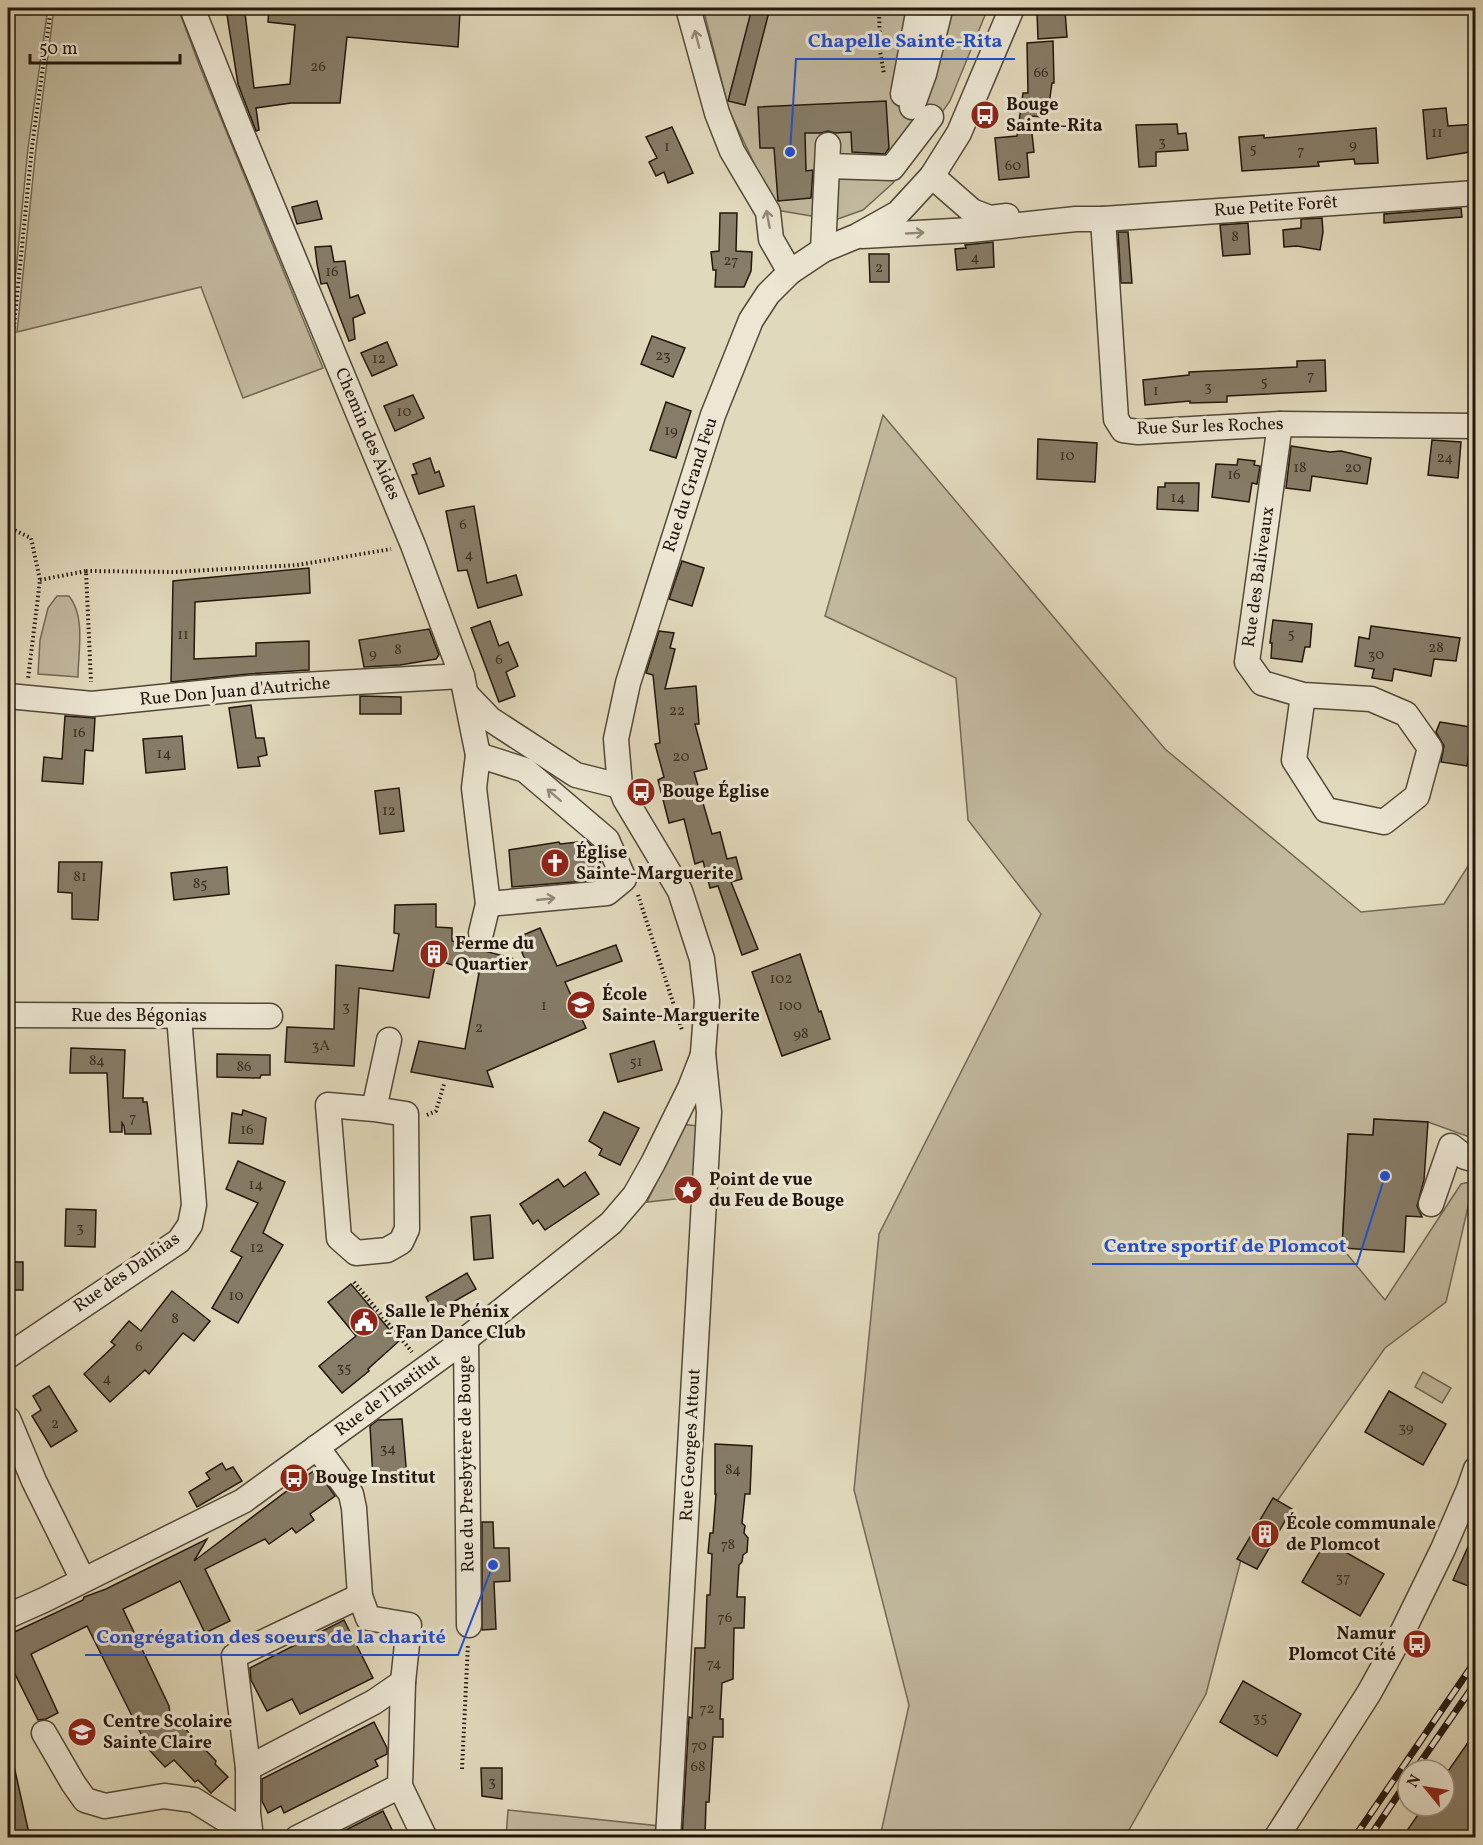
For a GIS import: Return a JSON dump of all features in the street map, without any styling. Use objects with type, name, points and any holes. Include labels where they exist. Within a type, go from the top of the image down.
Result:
[{"type":"street","name":"Chemin des Aides","points":[[192,8],[413,545],[465,686],[490,719],[576,775],[620,786]]},
{"type":"street","points":[[688,8],[717,113],[732,152],[768,212],[771,238],[790,272]]},
{"type":"street","points":[[824,250],[828,156],[892,168],[907,102],[919,8]]},
{"type":"street","points":[[907,102],[924,74],[939,14],[933,8]]},
{"type":"street","name":"Rue du Grand Feu","points":[[694,1046],[706,1001],[702,959],[680,891],[625,799],[620,786],[616,739],[628,683],[713,415],[751,320],[768,294],[790,272],[824,250],[857,236],[898,213],[932,176],[959,133],[1012,8]]},
{"type":"street","name":"Rue Petite Forêt","points":[[932,176],[972,211],[990,218],[1055,210],[1076,219]]},
{"type":"street","name":"Rue Petite Forêt","points":[[857,236],[971,230],[1076,219],[1476,193]]},
{"type":"street","name":"Rue Sur les Roches","points":[[1103,219],[1116,419],[1123,430],[1138,432],[1280,424],[1476,426]]},
{"type":"street","name":"Rue des Baliveaux","points":[[1280,424],[1247,662],[1262,683],[1303,695],[1371,699],[1406,714],[1430,748],[1417,796],[1384,822],[1326,810],[1294,760],[1303,695]]},
{"type":"street","points":[[465,686],[478,755],[474,788],[488,904],[481,933]]},
{"type":"street","name":"Rue Don Juan d'Autriche","points":[[17,697],[92,704],[249,688],[465,686]]},
{"type":"street","points":[[478,755],[525,770],[607,840],[624,879],[607,893],[488,904]]},
{"type":"street","name":"Rue des Bégonias","points":[[8,1015],[270,1016]]},
{"type":"street","name":"Rue des Dalhias","points":[[8,1356],[179,1240],[190,1225],[194,1205],[179,1016]]},
{"type":"street","points":[[374,1110],[389,1040]]},
{"type":"street","name":"Rue de l'Institut","points":[[8,1616],[243,1502],[466,1339],[611,1223],[635,1195],[699,1068],[694,1046]]},
{"type":"street","name":"Rue Georges Attout","points":[[668,1838],[710,1112],[694,1046]]},
{"type":"street","points":[[328,1105],[374,1110],[406,1114],[407,1229],[401,1242],[387,1250],[356,1253],[339,1238],[328,1105]]},
{"type":"street","points":[[1431,1204],[1451,1146],[1465,1157],[1476,1160]]},
{"type":"street","name":"Rue du Presbytère de Bouge","points":[[466,1339],[469,1625]]},
{"type":"street","points":[[8,1419],[34,1481],[83,1580]]},
{"type":"street","points":[[317,1448],[351,1494],[360,1596],[368,1618],[409,1625],[403,1682],[400,1786],[425,1838]]},
{"type":"street","points":[[1276,1838],[1370,1693],[1443,1549],[1476,1470]]},
{"type":"street","points":[[251,1836],[248,1814],[248,1768],[234,1656],[360,1596]]},
{"type":"street","points":[[248,1768],[374,1702],[403,1682]]},
{"type":"street","points":[[44,1733],[73,1784],[85,1800],[105,1806],[164,1796],[194,1800],[251,1836]]},
{"type":"street","points":[[297,1838],[400,1786]]},
{"type":"path","points":[[8,359],[12,346],[32,147],[51,8]]},
{"type":"path","points":[[879,8],[880,51],[907,102]]},
{"type":"path","points":[[9,528],[31,538],[40,580],[17,697]]},
{"type":"path","points":[[40,580],[86,571],[174,572],[297,565],[413,545]]},
{"type":"path","points":[[86,571],[92,704]]},
{"type":"path","points":[[624,879],[637,890],[694,1046]]},
{"type":"path","points":[[406,1114],[427,1115],[436,1111],[444,1084]]},
{"type":"path","points":[[354,1282],[403,1341]]},
{"type":"path","points":[[462,1769],[469,1625]]},
{"type":"shaded area","points":[[8,8],[48,8],[28,148],[8,341]]},
{"type":"shaded area","points":[[54,8],[178,8],[323,368],[243,398],[201,287],[17,332],[36,148]]},
{"type":"shaded area","points":[[703,8],[988,8],[950,101],[893,183],[863,210],[835,220],[776,210],[729,110]]},
{"type":"shaded area","points":[[883,415],[1165,749],[1361,912],[1444,904],[1475,855],[1475,1139],[1428,1122],[1374,1119],[1373,1135],[1348,1134],[1342,1248],[1385,1300],[1461,1184],[1474,1181],[1446,1302],[1385,1348],[1244,1548],[1206,1694],[1125,1837],[880,1837],[909,1705],[854,1490],[879,1234],[1041,914],[968,820],[956,678],[825,616]]},
{"type":"shaded area","points":[[57,596],[69,596],[78,614],[80,635],[78,677],[38,674],[40,640],[48,608]]},
{"type":"shaded area","points":[[681,1124],[697,1126],[693,1197],[647,1202],[671,1154]]},
{"type":"shaded area","points":[[1423,1372],[1451,1388],[1442,1403],[1415,1387]]},
{"type":"shaded area","points":[[508,1810],[660,1826],[658,1837],[506,1838]]},
{"type":"building","points":[[269,8],[423,8],[460,12],[458,47],[347,37],[340,103],[291,103],[256,108],[259,130],[256,131],[238,84],[227,15],[245,13],[254,88],[290,84],[295,25],[268,22]]},
{"type":"building","points":[[752,8],[770,8],[745,105],[728,101]]},
{"type":"building","points":[[1065,11],[1067,37],[1038,39],[1037,13]]},
{"type":"building","points":[[1053,41],[1054,83],[1052,83],[1049,104],[1045,104],[1044,117],[1030,116],[1034,152],[1027,153],[1029,177],[999,180],[995,138],[1017,136],[1023,93],[1028,93],[1027,43]]},
{"type":"building","points":[[886,101],[889,148],[885,154],[852,152],[851,132],[805,133],[806,171],[813,170],[811,198],[778,201],[774,148],[760,148],[758,107]]},
{"type":"building","points":[[1446,108],[1448,126],[1476,124],[1476,151],[1427,159],[1423,110]]},
{"type":"building","points":[[1177,124],[1178,134],[1186,133],[1188,150],[1156,152],[1156,166],[1139,167],[1136,125]]},
{"type":"building","points":[[672,127],[693,173],[668,183],[664,172],[656,176],[649,162],[657,158],[646,137]]},
{"type":"building","points":[[1376,128],[1378,163],[1355,164],[1354,159],[1318,162],[1319,166],[1242,171],[1239,137],[1264,135],[1264,138]]},
{"type":"building","points":[[317,201],[322,219],[297,224],[292,207]]},
{"type":"building","points":[[1461,208],[1462,217],[1384,223],[1384,214]]},
{"type":"building","points":[[720,213],[737,213],[736,251],[752,252],[751,271],[744,287],[715,287],[716,270],[713,270],[711,252],[719,251]]},
{"type":"building","points":[[1322,218],[1323,232],[1320,250],[1297,246],[1284,247],[1283,230],[1301,228],[1301,219]]},
{"type":"building","points":[[1248,223],[1250,254],[1223,256],[1220,225]]},
{"type":"building","points":[[1118,232],[1128,232],[1132,283],[1121,283]]},
{"type":"building","points":[[993,242],[994,267],[957,270],[955,249],[966,248],[965,245]]},
{"type":"building","points":[[331,246],[334,262],[345,261],[350,298],[358,295],[365,313],[353,318],[355,339],[349,341],[327,283],[321,284],[317,264],[315,247]]},
{"type":"building","points":[[869,254],[889,254],[889,282],[870,282]]},
{"type":"building","points":[[652,336],[685,348],[673,377],[641,364]]},
{"type":"building","points":[[387,342],[397,365],[372,376],[361,353]]},
{"type":"building","points":[[1325,360],[1326,391],[1227,396],[1227,402],[1190,403],[1190,401],[1145,405],[1143,380],[1189,375],[1189,372],[1297,367],[1297,361]]},
{"type":"building","points":[[413,395],[424,418],[395,431],[384,406]]},
{"type":"building","points":[[666,402],[691,411],[676,458],[650,450]]},
{"type":"building","points":[[1038,439],[1097,443],[1095,482],[1037,479]]},
{"type":"building","points":[[1432,440],[1461,442],[1458,478],[1428,475]]},
{"type":"building","points":[[1291,446],[1330,452],[1341,451],[1371,458],[1367,484],[1312,476],[1310,491],[1286,488]]},
{"type":"building","points":[[430,458],[435,473],[439,471],[444,486],[419,494],[412,475],[417,474],[413,464]]},
{"type":"building","points":[[1238,459],[1255,461],[1254,465],[1260,466],[1257,484],[1252,483],[1249,502],[1212,497],[1216,464],[1237,465]]},
{"type":"building","points":[[1165,483],[1199,483],[1198,511],[1157,509],[1158,487],[1165,487]]},
{"type":"building","points":[[474,506],[487,583],[516,575],[522,595],[478,608],[467,570],[458,571],[446,511]]},
{"type":"building","points":[[682,561],[704,568],[692,606],[669,599]]},
{"type":"building","points":[[309,568],[310,593],[195,602],[194,659],[256,656],[256,643],[309,641],[309,670],[171,682],[173,581]]},
{"type":"building","points":[[1273,620],[1312,624],[1310,647],[1305,647],[1302,662],[1271,658]]},
{"type":"building","points":[[490,621],[499,646],[508,642],[518,666],[506,672],[515,696],[499,702],[471,628]]},
{"type":"building","points":[[1371,626],[1460,638],[1456,661],[1434,659],[1431,676],[1394,669],[1392,681],[1372,678],[1374,669],[1355,666],[1359,637],[1369,639]]},
{"type":"building","points":[[429,629],[439,655],[436,659],[400,665],[364,667],[359,640]]},
{"type":"building","points":[[659,631],[674,633],[670,648],[675,649],[665,689],[696,686],[699,724],[695,724],[707,769],[694,772],[712,834],[720,832],[727,859],[736,857],[742,879],[731,882],[758,949],[742,955],[718,886],[710,888],[703,861],[695,864],[684,819],[669,823],[658,780],[664,777],[655,744],[660,743],[653,675],[646,673]]},
{"type":"building","points":[[360,696],[401,697],[401,714],[360,714]]},
{"type":"building","points":[[251,705],[256,738],[264,738],[267,755],[258,757],[260,766],[238,768],[229,708]]},
{"type":"building","points":[[65,716],[95,718],[93,751],[85,750],[83,784],[42,781],[44,757],[62,759]]},
{"type":"building","points":[[1440,722],[1476,728],[1476,746],[1470,746],[1467,766],[1441,762],[1444,746],[1436,732]]},
{"type":"building","points":[[182,736],[185,769],[146,773],[143,739]]},
{"type":"building","points":[[399,788],[404,831],[380,834],[375,791]]},
{"type":"building","name":"Église Sainte-Marguerite","points":[[587,841],[595,849],[600,859],[601,871],[597,871],[598,880],[512,887],[509,850],[559,842],[560,844]]},
{"type":"building","points":[[59,862],[102,862],[98,920],[72,919],[72,893],[58,892]]},
{"type":"building","points":[[227,867],[229,894],[174,900],[171,873]]},
{"type":"building","points":[[436,904],[436,927],[452,928],[452,941],[526,962],[516,938],[540,928],[557,966],[616,945],[622,961],[565,982],[586,1028],[487,1071],[493,1087],[411,1072],[419,1041],[465,1049],[479,973],[436,960],[429,998],[359,988],[354,1066],[285,1062],[287,1027],[334,1029],[336,965],[393,971],[399,934],[394,933],[395,905]]},
{"type":"building","points":[[800,954],[830,1039],[782,1056],[752,972]]},
{"type":"building","points":[[654,1041],[662,1070],[618,1082],[610,1054]]},
{"type":"building","points":[[71,1048],[125,1050],[123,1098],[143,1098],[143,1102],[147,1102],[151,1134],[125,1134],[122,1123],[122,1132],[110,1132],[107,1073],[70,1073]]},
{"type":"building","points":[[217,1054],[270,1055],[270,1075],[261,1075],[260,1078],[217,1077]]},
{"type":"building","points":[[243,1110],[266,1118],[263,1144],[229,1143],[232,1113],[242,1115]]},
{"type":"building","points":[[604,1112],[639,1128],[620,1165],[599,1155],[602,1149],[589,1141]]},
{"type":"building","points":[[1374,1119],[1428,1122],[1424,1180],[1417,1206],[1422,1217],[1406,1216],[1404,1252],[1342,1248],[1348,1134],[1373,1135]]},
{"type":"building","points":[[238,1161],[285,1182],[263,1233],[283,1245],[238,1323],[212,1308],[242,1257],[231,1251],[258,1203],[226,1189]]},
{"type":"building","points":[[585,1172],[599,1194],[545,1230],[538,1220],[533,1224],[520,1204],[558,1179],[564,1187]]},
{"type":"building","points":[[66,1209],[96,1210],[95,1247],[65,1246]]},
{"type":"building","points":[[490,1215],[493,1258],[474,1260],[471,1217]]},
{"type":"building","points":[[8,1262],[23,1262],[23,1290],[8,1290]]},
{"type":"building","points":[[467,1273],[476,1289],[434,1313],[426,1297]]},
{"type":"building","points":[[351,1284],[399,1341],[368,1369],[369,1371],[342,1393],[319,1366],[356,1336],[328,1302]]},
{"type":"building","points":[[172,1291],[210,1321],[194,1341],[183,1333],[149,1374],[145,1370],[110,1402],[84,1374],[115,1345],[111,1342],[129,1321],[141,1331]]},
{"type":"building","points":[[49,1386],[77,1431],[51,1447],[32,1416],[41,1410],[33,1396]]},
{"type":"building","points":[[1389,1391],[1446,1424],[1423,1465],[1365,1432]]},
{"type":"building","points":[[402,1419],[407,1478],[373,1480],[370,1426],[378,1420]]},
{"type":"building","points":[[715,1444],[752,1446],[750,1494],[745,1494],[742,1523],[745,1526],[744,1533],[748,1538],[747,1552],[743,1555],[739,1565],[737,1597],[745,1597],[744,1628],[734,1628],[733,1679],[722,1683],[720,1719],[723,1719],[723,1737],[713,1737],[709,1802],[706,1802],[705,1838],[682,1838],[695,1648],[705,1648],[707,1595],[710,1595],[712,1554],[708,1553],[710,1533],[713,1533],[716,1494]]},
{"type":"building","points":[[222,1463],[226,1470],[233,1467],[242,1481],[197,1507],[189,1492],[210,1479],[206,1473]]},
{"type":"building","points":[[316,1469],[335,1496],[310,1514],[314,1520],[296,1533],[292,1528],[269,1544],[265,1539],[205,1569],[230,1621],[205,1633],[180,1581],[123,1609],[169,1706],[170,1713],[216,1761],[215,1764],[228,1777],[211,1793],[198,1780],[195,1782],[174,1760],[165,1767],[142,1742],[144,1740],[87,1626],[31,1654],[58,1713],[38,1720],[8,1660],[8,1635],[207,1539],[194,1561]]},
{"type":"building","name":"École communale de Plomcot","points":[[1273,1498],[1292,1509],[1257,1569],[1237,1559]]},
{"type":"building","points":[[482,1522],[493,1522],[494,1548],[509,1548],[510,1581],[494,1582],[496,1629],[482,1630]]},
{"type":"building","points":[[1476,1529],[1476,1589],[1453,1580]]},
{"type":"building","points":[[1326,1541],[1384,1574],[1360,1616],[1302,1582]]},
{"type":"building","points":[[344,1620],[373,1678],[300,1714],[292,1699],[267,1711],[251,1680],[250,1668]]},
{"type":"building","points":[[1243,1681],[1301,1714],[1277,1756],[1220,1722]]},
{"type":"building","points":[[374,1722],[387,1748],[387,1754],[375,1760],[378,1766],[284,1813],[281,1806],[268,1813],[262,1801],[262,1779]]},
{"type":"building","points":[[1476,1731],[1476,1838],[1402,1838],[1416,1818],[1456,1818],[1456,1760]]},
{"type":"building","points":[[14,1766],[30,1838],[8,1838],[8,1767]]},
{"type":"building","points":[[481,1768],[502,1768],[502,1799],[482,1796]]},
{"type":"building","points":[[383,1811],[396,1838],[330,1838]]},
{"type":"railway","points":[[1354,1838],[1476,1660]]},
{"type":"railway","points":[[1423,1758],[1476,1682]]},
{"type":"railway","points":[[1369,1838],[1396,1798]]},
{"type":"place","name":"Bouge Sainte-Rita","points":[[985,115]]},
{"type":"place","name":"Chapelle Sainte-Rita","points":[[790,152]]},
{"type":"place","name":"Bouge Église","points":[[641,792]]},
{"type":"place","name":"Église Sainte-Marguerite","points":[[555,863]]},
{"type":"place","name":"Ferme du Quartier","points":[[434,954]]},
{"type":"place","name":"École Sainte-Marguerite","points":[[581,1005]]},
{"type":"place","name":"Centre sportif de Plomcot","points":[[1385,1176]]},
{"type":"place","name":"Point de vue du Feu de Bouge","points":[[688,1190]]},
{"type":"place","name":"Salle le Phénix - Fan Dance Club","points":[[364,1322]]},
{"type":"place","name":"Bouge Institut","points":[[294,1478]]},
{"type":"place","name":"École communale de Plomcot","points":[[1265,1534]]},
{"type":"place","name":"Congrégation des soeurs de la charité","points":[[493,1565]]},
{"type":"place","name":"Namur Plomcot Cité","points":[[1417,1644]]},
{"type":"place","name":"Centre Scolaire Sainte Claire","points":[[82,1732]]}]
